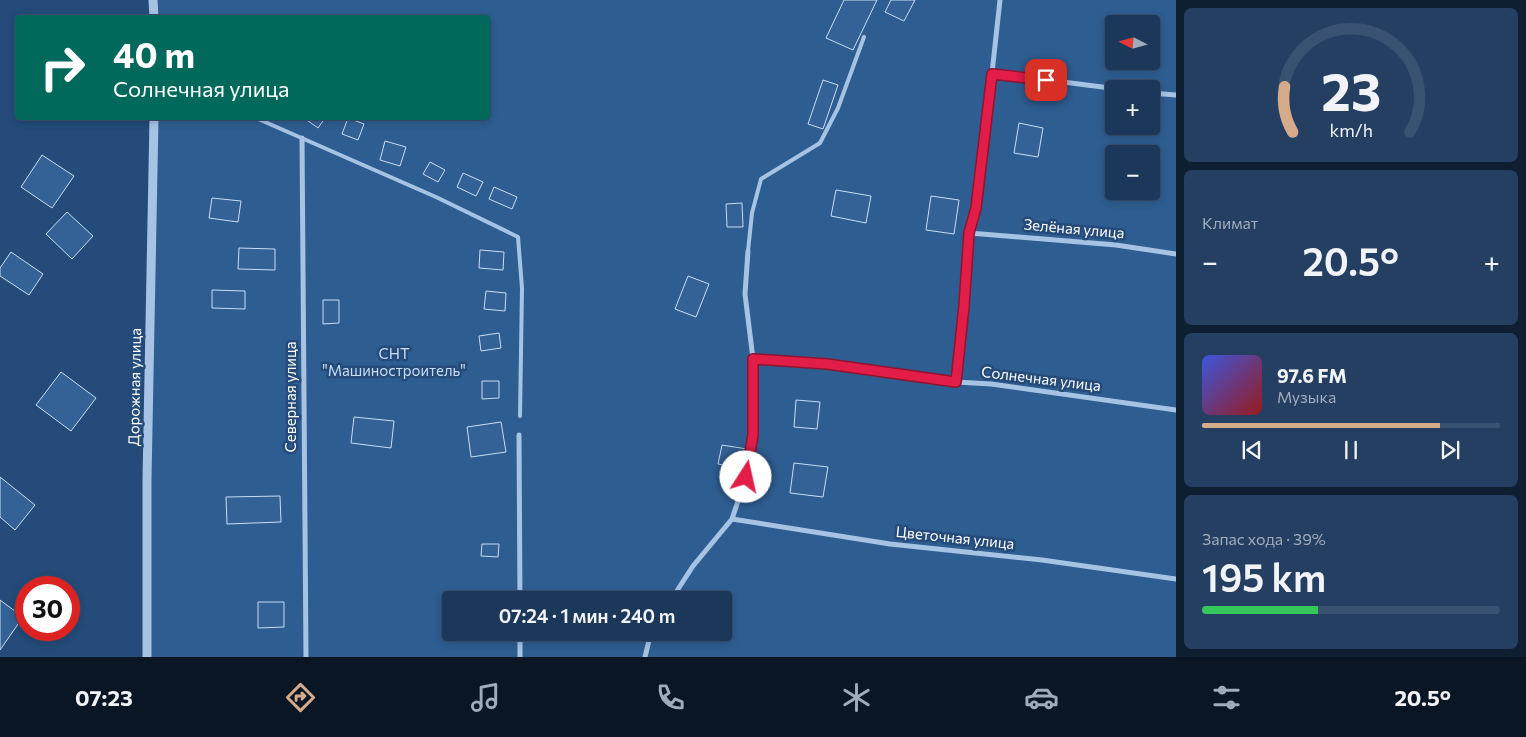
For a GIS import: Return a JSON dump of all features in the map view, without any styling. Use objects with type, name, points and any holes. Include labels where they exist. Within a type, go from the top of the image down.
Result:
[{"type":"street","points":[[154,0],[154,15]]},
{"type":"street","points":[[956,382],[969,233],[976,208],[1000,0]]},
{"type":"street","points":[[992,74],[1105,87]]},
{"type":"street","points":[[1160,94],[1176,96]]},
{"type":"street","name":"Дорожная улица","points":[[147,657],[147,479],[154,120]]},
{"type":"street","name":"Северная улица","points":[[302,138],[306,657]]},
{"type":"street","name":"Зелёная улица","points":[[969,233],[1116,245],[1176,254]]},
{"type":"street","points":[[677,591],[693,566],[732,519],[746,477],[753,435],[753,359],[745,294],[748,251]]},
{"type":"street","name":"Солнечная улица","points":[[753,359],[827,364],[956,382],[991,384],[1176,410]]},
{"type":"street","points":[[519,435],[520,591]]},
{"type":"street","name":"Цветочная улица","points":[[732,519],[890,544],[1042,560],[1176,579]]},
{"type":"street","points":[[520,641],[520,657]]},
{"type":"street","points":[[645,657],[649,641]]},
{"type":"lane","points":[[748,251],[752,212],[761,179],[820,143],[838,108],[864,37]]},
{"type":"lane","points":[[261,120],[436,197],[518,238],[522,288],[520,416]]},
{"type":"green space","name":"СНТ \"Машиностроитель\"","points":[[153,0],[1176,0],[1176,657],[147,657],[154,120],[490,120],[490,15],[154,15]]},
{"type":"building","points":[[844,0],[877,0],[853,50],[826,38]]},
{"type":"building","points":[[891,0],[915,0],[904,21],[885,12]]},
{"type":"building","points":[[823,80],[838,85],[823,129],[808,124]]},
{"type":"building","points":[[307,120],[324,120],[318,128]]},
{"type":"building","points":[[347,120],[364,124],[358,140],[342,134]]},
{"type":"building","points":[[1019,123],[1043,128],[1038,157],[1014,153]]},
{"type":"building","points":[[385,141],[406,147],[400,166],[380,160]]},
{"type":"building","points":[[42,155],[74,176],[52,208],[21,187]]},
{"type":"building","points":[[430,162],[445,170],[438,182],[423,174]]},
{"type":"building","points":[[463,173],[483,182],[476,196],[457,187]]},
{"type":"building","points":[[494,187],[517,197],[512,209],[489,199]]},
{"type":"building","points":[[836,190],[871,196],[866,223],[831,216]]},
{"type":"building","points":[[931,196],[959,200],[954,234],[926,230]]},
{"type":"building","points":[[212,198],[241,201],[238,222],[209,218]]},
{"type":"building","points":[[742,203],[743,227],[727,227],[726,204]]},
{"type":"building","points":[[67,212],[93,236],[72,259],[46,234]]},
{"type":"building","points":[[239,248],[275,249],[275,270],[238,269]]},
{"type":"building","points":[[480,250],[504,252],[503,270],[479,268]]},
{"type":"building","points":[[11,252],[43,274],[29,295],[0,276],[0,268]]},
{"type":"building","points":[[688,276],[709,284],[696,317],[675,309]]},
{"type":"building","points":[[212,290],[245,291],[245,309],[212,308]]},
{"type":"building","points":[[486,291],[506,293],[505,311],[484,309]]},
{"type":"building","points":[[323,300],[339,300],[339,323],[323,324]]},
{"type":"building","points":[[499,333],[501,348],[481,351],[479,336]]},
{"type":"building","points":[[61,372],[96,398],[71,431],[36,405]]},
{"type":"building","points":[[482,381],[499,381],[499,398],[482,399]]},
{"type":"building","points":[[796,400],[820,402],[817,429],[794,427]]},
{"type":"building","points":[[354,417],[394,421],[391,448],[351,443]]},
{"type":"building","points":[[501,422],[506,452],[471,457],[467,427]]},
{"type":"building","points":[[722,445],[747,449],[744,469],[718,464]]},
{"type":"building","points":[[794,463],[828,467],[823,497],[790,493]]},
{"type":"building","points":[[0,477],[35,505],[15,530],[0,517]]},
{"type":"building","points":[[280,496],[281,522],[227,524],[226,497]]},
{"type":"building","points":[[482,544],[499,544],[498,557],[481,556]]},
{"type":"building","points":[[0,600],[15,611],[15,628],[0,650]]},
{"type":"building","points":[[258,602],[284,602],[284,627],[258,628]]},
{"type":"route","points":[[746,477],[753,435],[753,359],[827,364],[956,382],[969,233],[976,208],[992,74],[1046,80]]}]
